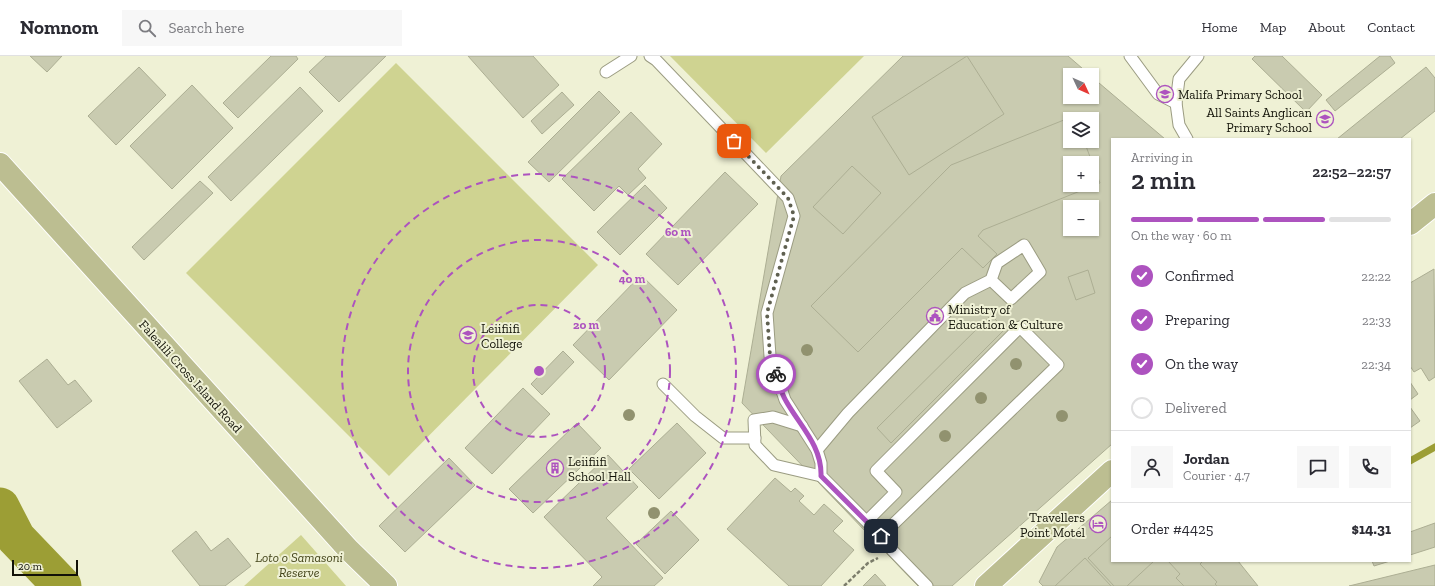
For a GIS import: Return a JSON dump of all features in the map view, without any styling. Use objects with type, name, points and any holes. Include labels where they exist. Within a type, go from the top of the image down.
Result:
[{"type":"main road","name":"Falealili Cross Island Road","points":[[0,164],[348,549],[386,586]]},
{"type":"main road","points":[[1411,223],[1435,204]]},
{"type":"main road","points":[[986,586],[1111,472]]},
{"type":"lane","points":[[606,72],[632,56]]},
{"type":"lane","points":[[650,56],[656,60],[788,198],[794,216],[767,313],[770,356],[785,400],[817,450],[821,463],[821,476]]},
{"type":"lane","points":[[1130,56],[1158,94],[1176,103]]},
{"type":"lane","points":[[1186,138],[1179,125],[1176,103],[1179,79],[1198,56]]},
{"type":"lane","points":[[817,450],[848,413],[965,293],[991,280],[997,263],[1024,245],[1040,272],[1012,299],[991,280]]},
{"type":"lane","points":[[867,521],[896,492],[876,471],[1020,327],[1058,365],[881,536]]},
{"type":"lane","points":[[663,384],[695,416],[723,438],[755,438]]},
{"type":"lane","points":[[802,426],[773,417],[754,420],[755,445],[774,465],[821,476],[867,521],[893,551],[927,586]]},
{"type":"path","points":[[844,586],[868,563],[893,551]]},
{"type":"green space","points":[[670,56],[864,56],[766,153]]},
{"type":"green space","points":[[396,63],[598,265],[389,476],[186,273]]},
{"type":"green space","name":"Loto o Samasoni Reserve","points":[[301,535],[346,586],[244,586]]},
{"type":"building","points":[[30,56],[62,56],[47,72]]},
{"type":"building","points":[[271,56],[296,56],[298,59],[238,118],[223,103]]},
{"type":"building","points":[[326,56],[386,56],[339,102],[309,72]]},
{"type":"building","points":[[468,56],[533,56],[559,85],[523,118]]},
{"type":"building","name":"Ministry of Education & Culture","points":[[903,56],[1068,56],[1082,68],[1063,68],[1063,104],[1099,104],[1099,83],[1164,138],[1111,138],[1111,445],[952,586],[918,586],[742,403],[781,176]]},
{"type":"building","points":[[967,56],[1004,114],[909,175],[872,117]]},
{"type":"building","points":[[1255,56],[1282,56],[1322,95],[1306,112],[1252,59]]},
{"type":"building","points":[[1380,56],[1390,56],[1395,63],[1335,111],[1326,100]]},
{"type":"building","points":[[139,67],[166,95],[116,145],[88,116]]},
{"type":"building","points":[[1426,67],[1435,78],[1435,111],[1401,138],[1338,138]]},
{"type":"building","points":[[192,85],[233,128],[172,189],[130,146]]},
{"type":"building","points":[[300,87],[323,111],[231,201],[208,177]]},
{"type":"building","points":[[599,91],[620,112],[549,182],[528,162]]},
{"type":"building","points":[[562,92],[574,105],[542,134],[531,121]]},
{"type":"building","points":[[631,112],[662,144],[638,169],[646,178],[628,195],[619,186],[594,211],[562,179]]},
{"type":"building","points":[[1063,120],[1063,148],[1087,148],[1090,156],[1063,156],[1063,192],[1078,192],[983,230],[978,236],[997,254],[983,268],[962,248],[858,352],[811,306],[951,165]]},
{"type":"building","points":[[852,166],[881,193],[843,234],[813,207]]},
{"type":"building","points":[[725,172],[758,204],[678,285],[646,254]]},
{"type":"building","points":[[200,181],[213,193],[144,260],[132,247]]},
{"type":"building","points":[[645,185],[667,208],[620,255],[597,232]]},
{"type":"building","points":[[1434,269],[1435,377],[1429,381],[1421,368],[1414,372],[1411,368],[1411,282]]},
{"type":"building","points":[[1088,270],[1095,293],[1076,300],[1068,277]]},
{"type":"building","points":[[641,275],[677,310],[609,380],[573,345]]},
{"type":"building","points":[[991,315],[1005,329],[891,443],[877,428]]},
{"type":"building","points":[[563,351],[574,362],[542,395],[531,384]]},
{"type":"building","points":[[47,359],[68,385],[75,380],[92,401],[57,428],[19,381]]},
{"type":"building","points":[[1411,384],[1418,394],[1411,399]]},
{"type":"building","points":[[523,388],[550,414],[492,474],[465,448]]},
{"type":"building","points":[[1411,408],[1420,421],[1411,427]]},
{"type":"building","name":"Leiifiifi School Hall","points":[[577,423],[601,448],[533,513],[509,489]]},
{"type":"building","points":[[677,423],[706,453],[659,499],[629,469]]},
{"type":"building","points":[[608,455],[638,487],[606,518],[663,578],[654,586],[593,586],[602,577],[544,517]]},
{"type":"building","points":[[449,458],[475,485],[405,552],[379,526]]},
{"type":"building","points":[[775,478],[791,492],[795,488],[804,496],[799,501],[814,515],[824,504],[843,521],[833,531],[854,550],[821,586],[789,586],[727,529]]},
{"type":"building","name":"Travellers Point Motel","points":[[1111,501],[1111,562],[1239,562],[1258,586],[1043,586],[1039,582],[1057,547]]},
{"type":"building","points":[[671,511],[699,540],[665,574],[636,544]]},
{"type":"building","points":[[1435,523],[1435,547],[1411,555],[1411,532]]},
{"type":"building","points":[[196,531],[211,551],[228,538],[251,566],[225,586],[200,586],[172,551]]},
{"type":"building","points":[[1111,537],[1111,562],[1153,562],[1127,586],[1114,586],[1088,558]]},
{"type":"building","points":[[1085,558],[1111,586],[1055,586]]},
{"type":"building","points":[[1169,562],[1202,562],[1200,564],[1217,582],[1215,584],[1217,586],[1184,586],[1176,578],[1180,574]]},
{"type":"building","points":[[1372,562],[1387,562],[1374,566]]},
{"type":"building","points":[[1435,565],[1435,586],[1349,586]]},
{"type":"building","points":[[875,574],[886,586],[863,586]]},
{"type":"waterway","points":[[1411,460],[1435,447]]},
{"type":"waterway","points":[[0,507],[16,538],[62,586]]},
{"type":"way so far","points":[[734,141],[788,198],[794,216],[767,313],[770,356],[776,374]]},
{"type":"place","name":"Malifa Primary School","points":[[1165,94]]},
{"type":"place","name":"All Saints Anglican Primary School","points":[[1325,119]]},
{"type":"place","name":"Ministry of Education & Culture","points":[[935,316]]},
{"type":"place","name":"Leiifiifi College","points":[[468,335]]},
{"type":"place","name":"Leiifiifi School Hall","points":[[555,468]]},
{"type":"place","name":"Travellers Point Motel","points":[[1098,524]]},
{"type":"route","points":[[776,374],[785,400],[817,450],[821,463],[821,476],[881,536]]}]
